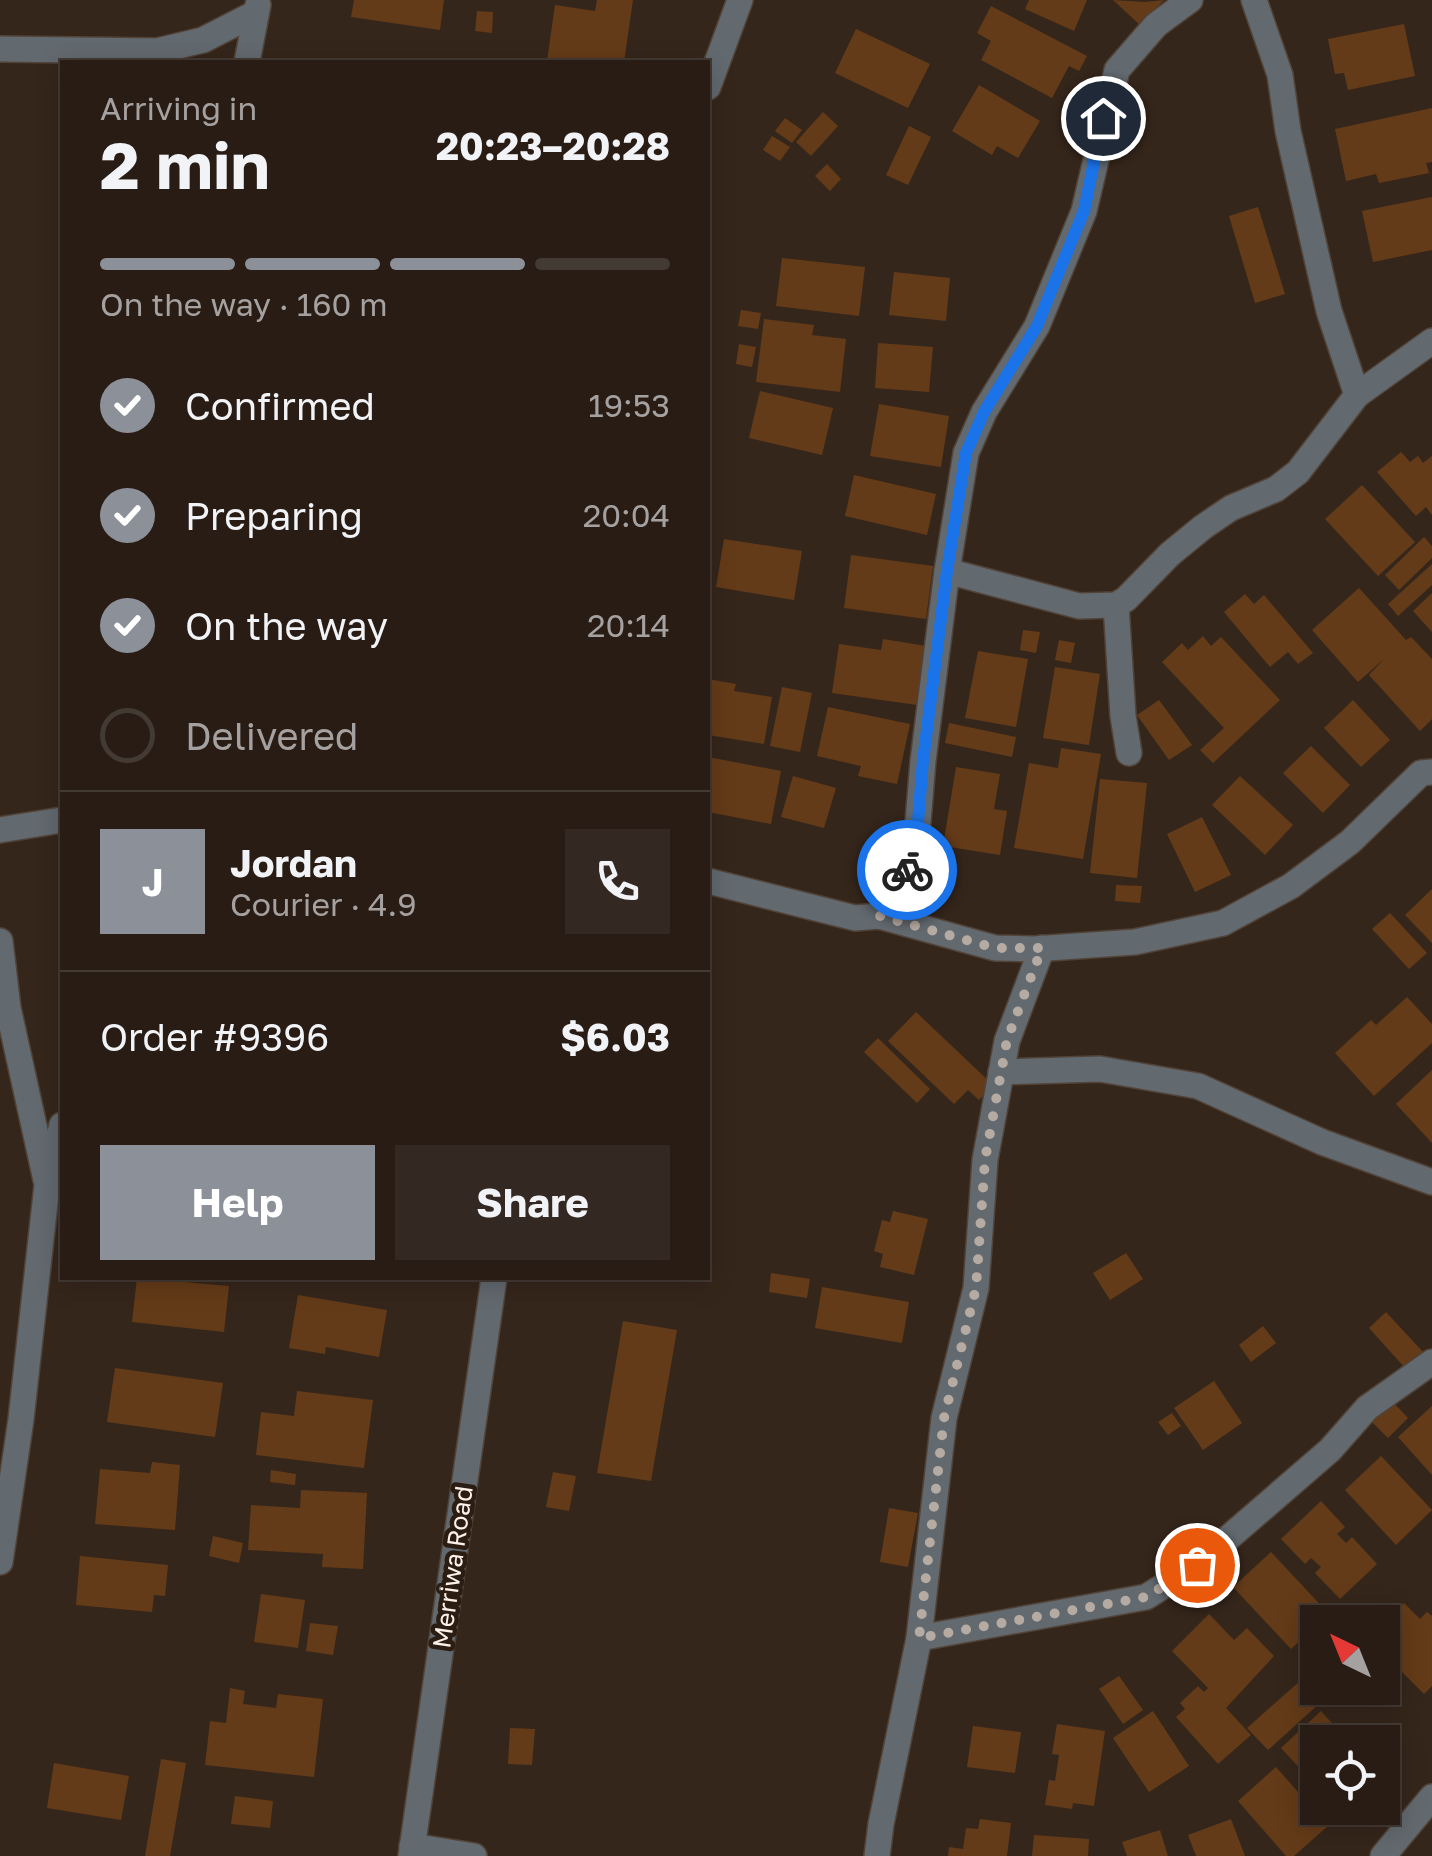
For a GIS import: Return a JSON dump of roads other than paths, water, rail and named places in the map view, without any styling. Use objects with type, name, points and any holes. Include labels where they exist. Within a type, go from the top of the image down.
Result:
[{"type":"street","points":[[710,82],[740,0]]},
{"type":"street","points":[[880,916],[900,888],[916,846],[947,571],[961,474],[972,436],[1037,326],[1084,211],[1116,70],[1156,25],[1190,0]]},
{"type":"street","points":[[1254,0],[1280,75],[1288,131],[1329,311],[1357,395]]},
{"type":"street","points":[[0,49],[158,51],[203,40],[257,7]]},
{"type":"street","points":[[247,60],[257,7]]},
{"type":"street","points":[[947,571],[1079,606],[1116,605],[1203,527],[1231,508],[1276,489],[1298,472],[1357,395],[1432,341]]},
{"type":"street","points":[[1116,605],[1129,753]]},
{"type":"street","points":[[710,881],[855,918],[880,916],[995,948],[1135,942],[1223,922],[1290,886],[1350,842],[1421,774],[1432,772]]},
{"type":"street","points":[[0,830],[60,820]]},
{"type":"street","points":[[0,941],[8,1008],[47,1185]]},
{"type":"street","points":[[877,1856],[919,1638],[944,1418],[976,1288],[985,1160],[1007,1040],[1042,948]]},
{"type":"street","points":[[1001,1072],[1100,1069],[1198,1086],[1322,1142],[1432,1182]]},
{"type":"street","points":[[0,1562],[21,1418],[47,1185],[60,1133]]},
{"type":"street","name":"Merriwa Road","points":[[412,1851],[494,1280]]},
{"type":"street","points":[[919,1638],[1146,1597],[1197,1565],[1330,1450],[1366,1408],[1432,1362]]},
{"type":"street","points":[[1382,1856],[1432,1797]]},
{"type":"street","points":[[412,1851],[474,1856]]}]
